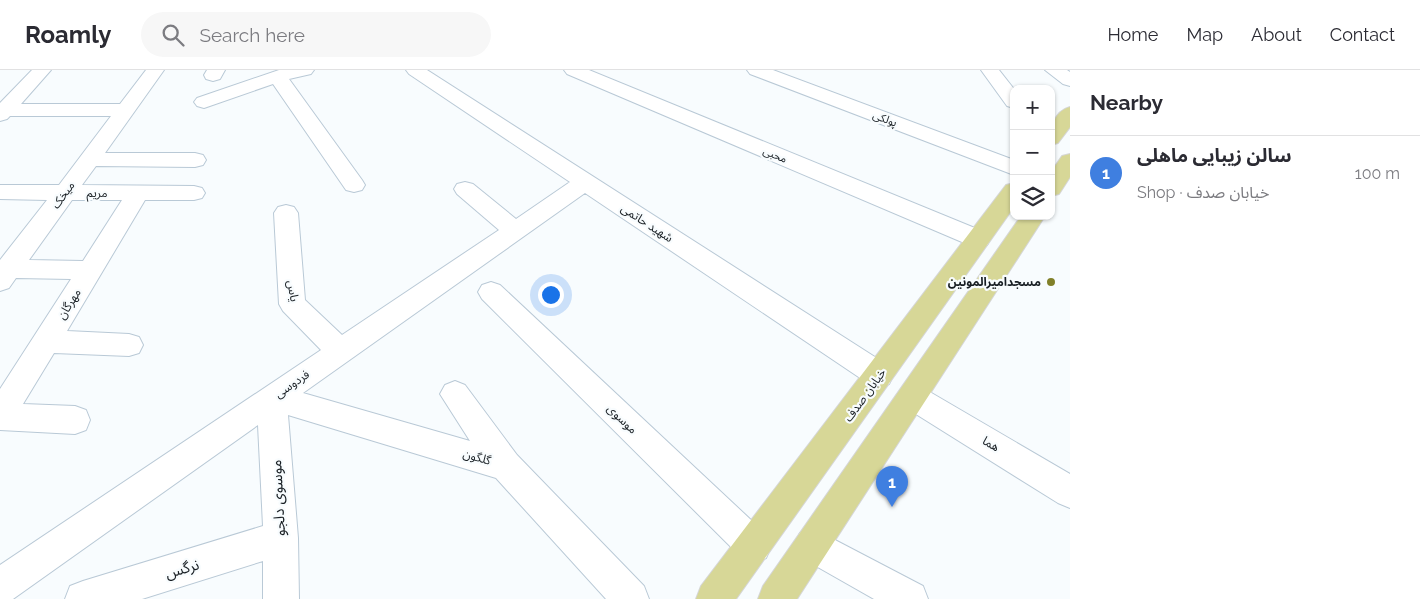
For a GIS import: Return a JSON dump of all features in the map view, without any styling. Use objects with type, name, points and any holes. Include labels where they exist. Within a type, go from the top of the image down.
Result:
[{"type":"main road","points":[[1055,134],[1070,113]]},
{"type":"main road","points":[[1055,184],[1070,162]]},
{"type":"main road","name":"خیابان صدف","points":[[714,599],[1010,196]]},
{"type":"main road","points":[[776,599],[1030,220]]},
{"type":"street","points":[[2,113],[42,70]]},
{"type":"street","name":"میخک","points":[[3,273],[155,70]]},
{"type":"street","points":[[204,102],[278,76],[305,70]]},
{"type":"street","name":"شهید حاتمی","points":[[415,70],[879,375]]},
{"type":"street","name":"محبی","points":[[573,70],[978,240]]},
{"type":"street","name":"پولکی","points":[[756,70],[871,106],[1010,166]]},
{"type":"street","points":[[990,70],[1010,97]]},
{"type":"street","points":[[1054,70],[1070,80]]},
{"type":"street","points":[[278,76],[354,185]]},
{"type":"street","points":[[2,113],[126,110]]},
{"type":"street","points":[[90,159],[195,160]]},
{"type":"street","name":"فردوسی","points":[[2,580],[272,398],[586,182]]},
{"type":"street","points":[[465,189],[515,231]]},
{"type":"street","name":"مریم","points":[[0,192],[194,193]]},
{"type":"street","name":"مهرگان","points":[[0,416],[138,193]]},
{"type":"street","name":"یاس","points":[[286,213],[292,304],[340,351]]},
{"type":"street","points":[[3,273],[90,270]]},
{"type":"street","name":"موسوی","points":[[491,292],[754,546]]},
{"type":"street","points":[[47,341],[129,345]]},
{"type":"street","points":[[455,394],[506,466]]},
{"type":"street","name":"هما","points":[[912,397],[1070,492]]},
{"type":"street","name":"گلگون","points":[[272,398],[506,466],[631,599]]},
{"type":"street","name":"موسوی دلجو","points":[[272,398],[281,538],[281,599]]},
{"type":"street","points":[[0,416],[75,420]]},
{"type":"street","name":"نرگس","points":[[83,599],[281,538]]},
{"type":"street","points":[[812,545],[910,599]]},
{"type":"place","name":"مسجدامیرالمونین","points":[[1051,282]]},
{"type":"place","name":"سالن زیبایی ماهلی","points":[[892,507]]}]
